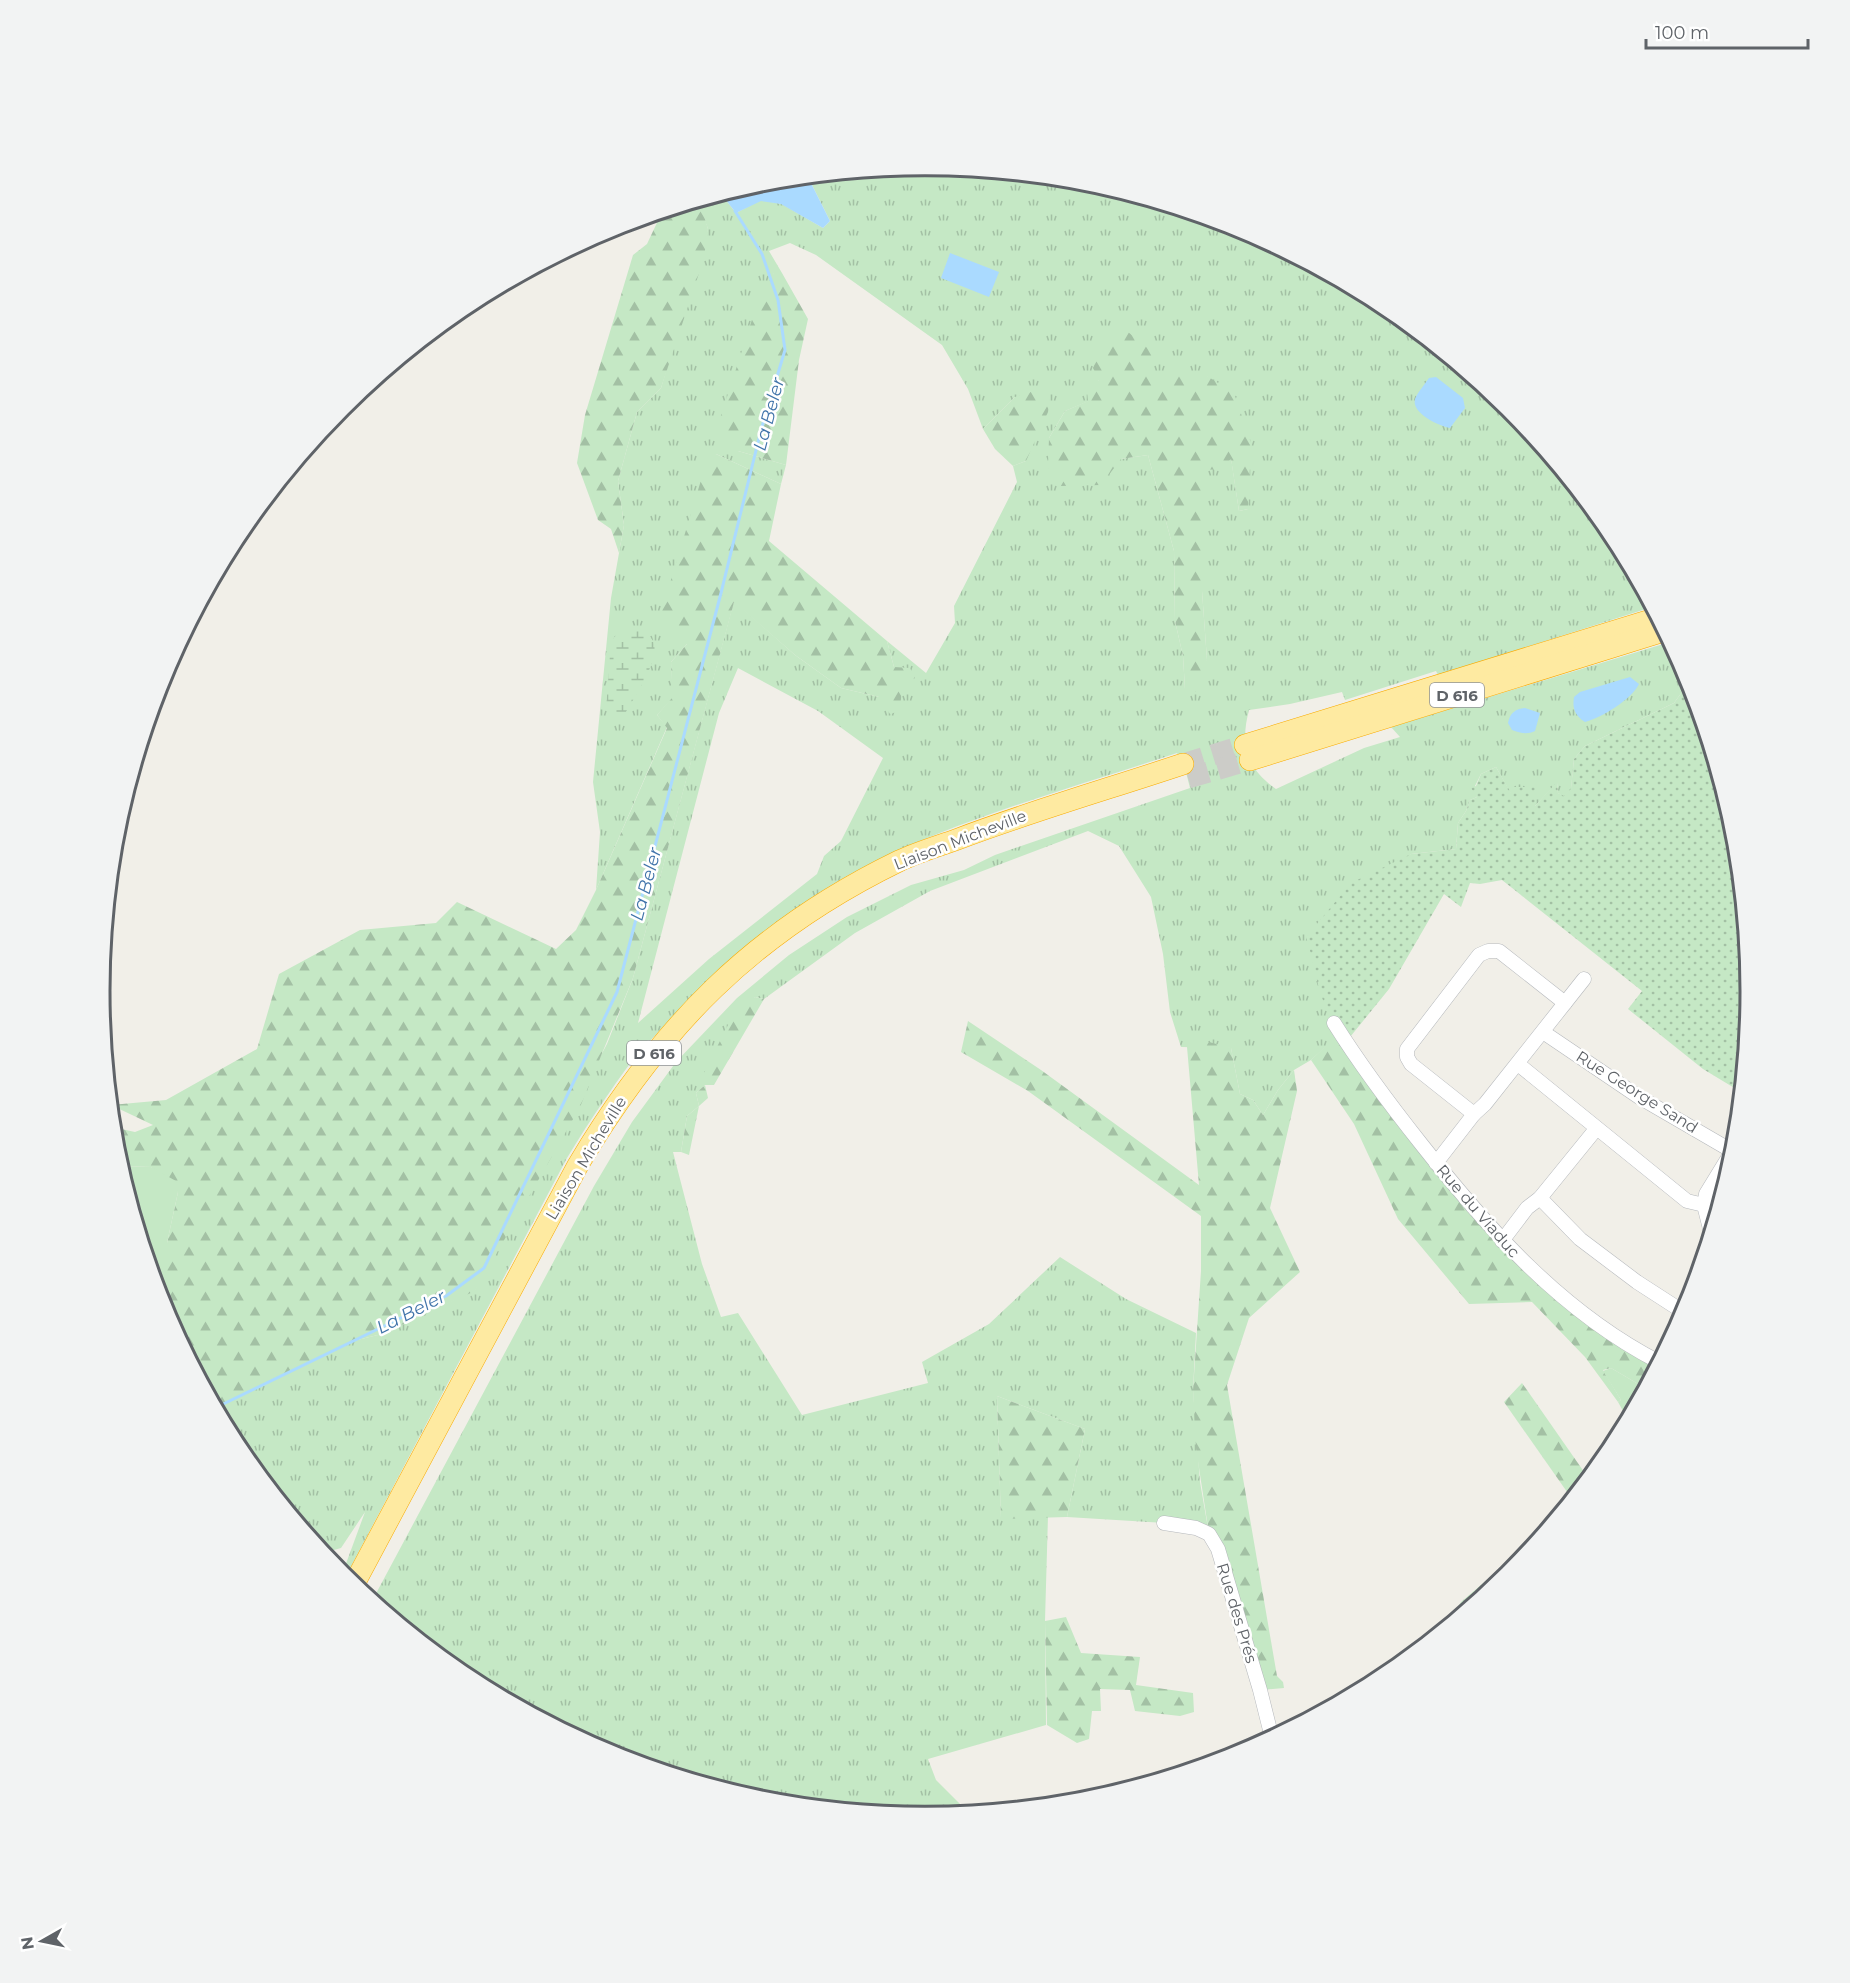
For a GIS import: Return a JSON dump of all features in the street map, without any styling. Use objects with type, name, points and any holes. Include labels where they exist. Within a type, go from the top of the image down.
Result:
[{"type":"highway","name":"D 616","points":[[1650,620],[1248,752],[1657,633]]},
{"type":"highway","name":"Liaison Micheville","points":[[358,1577],[603,1122],[657,1050],[697,1004],[774,936],[836,894],[901,860],[988,827],[1185,771],[907,873],[842,907],[783,947],[729,992],[668,1056],[615,1128],[582,1185],[368,1587]]},
{"type":"street","points":[[1474,1114],[1411,1064],[1407,1057],[1407,1049],[1479,955],[1488,951],[1499,951],[1565,1003]]},
{"type":"street","points":[[1436,1163],[1474,1114],[1518,1064],[1584,979]]},
{"type":"street","name":"Rue du Viaduc","points":[[1334,1023],[1375,1086],[1502,1241],[1527,1266],[1577,1308],[1628,1346],[1652,1359]]},
{"type":"street","name":"Rue George Sand","points":[[1543,1032],[1639,1097],[1726,1144]]},
{"type":"street","points":[[1518,1064],[1687,1201],[1704,1205]]},
{"type":"street","points":[[1502,1241],[1527,1208],[1540,1198],[1596,1129]]},
{"type":"street","points":[[1708,1220],[1704,1205],[1706,1194],[1721,1170]]},
{"type":"street","points":[[1540,1198],[1580,1239],[1637,1282],[1676,1307]]},
{"type":"street","name":"Rue des Prés","points":[[1164,1523],[1196,1528],[1209,1534],[1218,1550],[1270,1730]]},
{"type":"green space","points":[[925,176],[1031,183],[1136,204],[1187,219],[1286,260],[1378,313],[1463,378],[1502,415],[1572,495],[1603,538],[1645,609],[1438,675],[1436,671],[1345,700],[1342,692],[1290,704],[1249,710],[1245,734],[1248,754],[1258,773],[1276,789],[1364,748],[1400,737],[1391,727],[1662,644],[1683,691],[1674,703],[1585,746],[1574,759],[1571,789],[1564,797],[1558,793],[1557,783],[1535,806],[1511,794],[1496,767],[1481,774],[1475,786],[1477,797],[1470,800],[1458,823],[1456,849],[1411,854],[1316,967],[1332,1019],[1341,1035],[1311,1060],[1294,1070],[1278,1090],[1263,1115],[1253,1100],[1240,1094],[1231,1048],[1181,1047],[1170,1012],[1163,954],[1151,897],[1119,846],[1088,831],[930,891],[855,933],[764,999],[755,997],[705,1085],[696,1093],[699,1106],[687,1116],[681,1152],[673,1152],[702,1264],[721,1317],[738,1313],[802,1415],[928,1383],[922,1362],[989,1324],[1060,1257],[1126,1299],[1196,1333],[1193,1390],[1200,1482],[1209,1534],[1165,1523],[1067,1517],[1085,1429],[997,1396],[1001,1518],[1048,1516],[1045,1621],[1046,1725],[928,1759],[936,1780],[962,1806],[872,1805],[819,1800],[714,1779],[663,1764],[564,1723],[517,1698],[472,1670],[376,1594],[594,1186],[632,1122],[676,1062],[737,998],[789,955],[847,917],[911,885],[964,870],[995,855],[1190,788],[1186,772],[1177,753],[966,823],[862,868],[795,909],[763,933],[676,1012],[650,1041],[648,1040],[626,1069],[567,1158],[349,1569],[345,1565],[365,1512],[341,1548],[334,1550],[327,1545],[278,1488],[247,1445],[222,1404],[353,1341],[382,1334],[475,1290],[607,1044],[633,978],[734,601],[795,655],[841,688],[879,697],[894,667],[887,641],[926,673],[955,623],[954,606],[1017,482],[1013,466],[1026,461],[1015,397],[983,429],[968,389],[942,345],[816,255],[790,243],[769,251],[782,273],[774,273],[738,451],[786,465],[781,484],[716,454],[687,644],[671,662],[673,698],[657,715],[667,727],[596,890],[600,832],[593,782],[611,598],[624,525],[618,481],[637,412],[661,388],[708,229],[700,208],[727,201],[736,213],[761,200],[782,204],[823,228],[830,221],[812,184],[872,178]],"holes":[[[1149,376],[1207,376],[1248,509],[1239,511],[1231,458],[1202,468],[1202,591],[1207,660],[1185,689],[1183,656],[1175,621],[1174,551],[1148,455],[1121,459],[1049,438],[1065,411],[1089,401],[1099,380]],[[738,668],[818,711],[883,758],[841,841],[824,856],[817,874],[709,959],[638,1023],[719,713]]]},
{"type":"green space","points":[[702,208],[708,229],[704,258],[661,388],[637,412],[618,481],[624,525],[619,553],[611,529],[598,520],[577,463],[585,415],[633,255],[647,244],[658,221]]},
{"type":"green space","points":[[774,273],[782,273],[808,319],[799,360],[786,465],[738,451],[715,434],[759,298]]},
{"type":"green space","points":[[1128,332],[1150,350],[1155,363],[1150,376],[1207,376],[1234,393],[1251,443],[1248,509],[1239,511],[1231,459],[1219,470],[1202,469],[1202,591],[1207,660],[1202,690],[1191,693],[1185,689],[1183,656],[1175,621],[1174,551],[1148,455],[1121,459],[1101,485],[1060,486],[1048,467],[1049,438],[1065,411],[1088,401],[1087,391],[1099,380],[1093,368],[1099,347],[1112,334]]},
{"type":"green space","points":[[1037,390],[1050,394],[1048,412],[1026,461],[1013,466],[995,449],[983,429],[1015,397]]},
{"type":"green space","points":[[716,454],[781,484],[769,541],[887,641],[894,667],[910,668],[915,678],[902,686],[900,711],[890,714],[879,697],[841,688],[795,655],[734,602],[633,978],[580,1107],[475,1291],[382,1334],[353,1341],[222,1404],[194,1352],[167,1291],[167,1243],[178,1192],[151,1167],[129,1166],[121,1129],[135,1132],[153,1125],[118,1108],[117,1104],[166,1100],[257,1049],[279,974],[360,930],[436,923],[457,902],[556,949],[576,930],[596,890],[667,728],[657,715],[672,698],[671,662],[687,644],[658,623],[708,457]]},
{"type":"green space","points":[[632,627],[645,633],[654,643],[652,663],[625,714],[612,714],[606,710],[611,641],[618,633]]},
{"type":"green space","points":[[1683,691],[1713,780],[1734,885],[1739,938],[1740,991],[1739,1045],[1735,1088],[1703,1069],[1628,1009],[1642,991],[1502,880],[1480,884],[1470,883],[1461,907],[1444,894],[1389,989],[1346,1042],[1322,999],[1306,937],[1351,883],[1411,854],[1456,849],[1458,823],[1470,800],[1477,797],[1471,788],[1476,786],[1481,774],[1496,767],[1511,793],[1514,787],[1535,787],[1535,806],[1557,782],[1558,793],[1564,796],[1571,788],[1574,759],[1585,746],[1674,703]]},
{"type":"green space","points":[[755,997],[764,999],[714,1085],[705,1085],[704,1073],[731,1019]]},
{"type":"green space","points":[[968,1021],[1041,1070],[1199,1185],[1187,1047],[1209,1042],[1231,1048],[1240,1094],[1253,1100],[1263,1115],[1278,1090],[1294,1070],[1297,1091],[1270,1208],[1300,1272],[1249,1318],[1227,1385],[1277,1676],[1283,1682],[1284,1688],[1260,1690],[1209,1534],[1196,1448],[1193,1390],[1201,1271],[1201,1216],[1028,1091],[961,1052]]},
{"type":"green space","points":[[1341,1035],[1527,1266],[1653,1358],[1639,1384],[1611,1368],[1603,1370],[1621,1400],[1618,1402],[1585,1357],[1532,1302],[1469,1304],[1398,1219],[1354,1124],[1311,1060]]},
{"type":"green space","points":[[705,1085],[708,1098],[699,1106],[696,1093]]},
{"type":"green space","points":[[699,1106],[689,1155],[681,1152],[687,1116]]},
{"type":"green space","points":[[129,1166],[151,1167],[176,1181],[178,1192],[167,1243],[167,1291],[137,1203]]},
{"type":"green space","points":[[1611,1368],[1639,1384],[1623,1412],[1618,1402],[1621,1400],[1603,1371]]},
{"type":"green space","points":[[1522,1383],[1584,1472],[1568,1493],[1504,1402]]},
{"type":"green space","points":[[997,1396],[1085,1429],[1067,1517],[1001,1519]]},
{"type":"green space","points":[[1506,1564],[1456,1611],[1461,1602]]},
{"type":"green space","points":[[1066,1617],[1081,1653],[1140,1657],[1136,1685],[1193,1693],[1194,1712],[1180,1716],[1135,1711],[1130,1690],[1100,1689],[1101,1711],[1092,1711],[1089,1739],[1077,1743],[1047,1725],[1045,1621]]},
{"type":"water","points":[[812,184],[830,221],[823,228],[781,204],[761,201],[736,213],[727,201]]},
{"type":"water","points":[[950,253],[999,272],[989,297],[941,278]]},
{"type":"water","points":[[1436,377],[1463,398],[1465,408],[1450,428],[1439,425],[1421,414],[1415,404],[1416,396],[1429,378]]},
{"type":"water","points":[[1630,677],[1639,684],[1630,696],[1615,707],[1585,722],[1577,714],[1573,705],[1574,697],[1580,692]]},
{"type":"water","points":[[1525,708],[1540,713],[1535,731],[1524,733],[1512,730],[1508,723],[1510,717],[1516,711]]},
{"type":"waterway","name":"La Beler","points":[[222,1404],[446,1296],[484,1268],[617,992],[761,430],[785,350],[778,300],[762,254],[735,211]]},
{"type":"tunnel","points":[[1183,764],[1245,745]]},
{"type":"tunnel","points":[[1188,778],[1250,760]]}]
